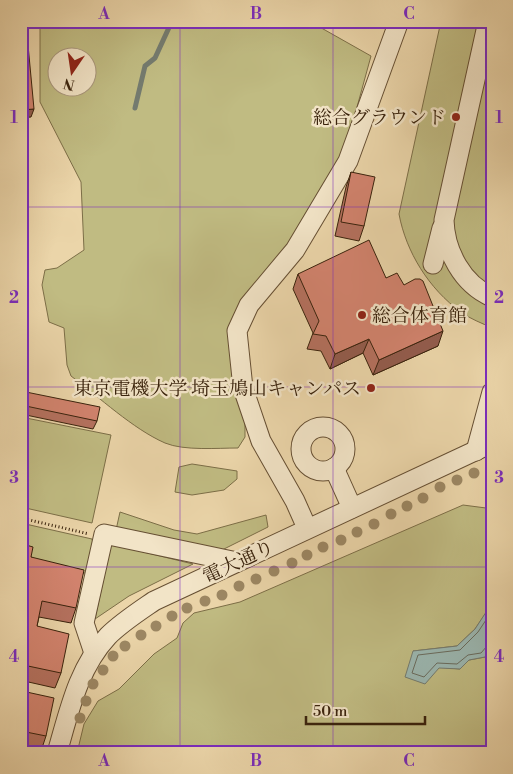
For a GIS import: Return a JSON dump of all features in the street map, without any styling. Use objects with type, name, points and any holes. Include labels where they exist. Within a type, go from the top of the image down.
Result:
[{"type":"street","points":[[306,528],[295,501],[261,441],[243,388],[237,331],[249,305],[295,250],[348,161],[399,21]]},
{"type":"street","points":[[433,264],[488,21]]},
{"type":"street","points":[[444,220],[448,249],[465,277],[482,293],[492,297]]},
{"type":"street","points":[[484,447],[492,392]]},
{"type":"street","name":"電大通り","points":[[57,753],[74,692],[94,654],[108,636],[154,601],[306,528],[484,447]]},
{"type":"street","points":[[334,468],[352,508]]},
{"type":"street","points":[[94,654],[84,623],[104,534],[237,562]]},
{"type":"path","points":[[21,518],[97,536]]},
{"type":"shaded area","points":[[40,21],[309,21],[371,56],[351,129],[337,168],[233,339],[245,424],[245,437],[238,448],[191,448],[165,443],[141,430],[71,376],[67,365],[64,328],[49,322],[42,285],[45,270],[57,268],[84,250],[81,182],[40,102]]},
{"type":"shaded area","name":"総合グラウンド","points":[[441,21],[492,21],[492,328],[461,312],[449,303],[429,281],[413,256],[402,228],[399,214]]},
{"type":"shaded area","points":[[21,417],[111,435],[92,523],[21,507]]},
{"type":"shaded area","points":[[192,464],[237,471],[237,479],[224,490],[192,495],[175,492],[179,467]]},
{"type":"shaded area","points":[[492,503],[492,604],[475,629],[457,646],[413,651],[439,667],[460,669],[469,660],[485,657],[492,647],[492,753],[77,753],[84,724],[98,701],[119,689],[154,654],[177,638],[183,623],[194,613],[240,602],[463,505],[486,508]]},
{"type":"shaded area","points":[[120,512],[174,530],[197,534],[266,515],[268,527],[220,551],[116,530]]},
{"type":"shaded area","points":[[21,523],[92,539],[95,550],[93,567],[83,574],[31,564],[21,549]]},
{"type":"shaded area","points":[[111,544],[193,564],[129,596],[95,619]]},
{"type":"water","points":[[492,603],[492,647],[485,657],[469,660],[460,669],[439,668],[425,684],[405,677],[413,651],[457,646],[475,629]]},
{"type":"building","points":[[21,45],[28,45],[34,109],[21,110]]},
{"type":"building","points":[[351,172],[375,177],[364,226],[341,222]]},
{"type":"building","name":"総合体育館","points":[[369,240],[386,278],[397,273],[404,285],[415,279],[423,281],[443,331],[379,360],[369,339],[335,354],[326,336],[313,334],[319,321],[298,274]]},
{"type":"building","points":[[21,391],[100,407],[97,421],[21,405]]},
{"type":"building","points":[[21,535],[27,536],[26,545],[33,547],[31,557],[84,570],[76,608],[42,601],[37,626],[69,634],[61,673],[28,666],[22,691],[54,698],[46,736],[21,731]]},
{"type":"waterway","points":[[135,108],[145,66],[155,58],[172,21]]},
{"type":"place","name":"総合グラウンド","points":[[456,117]]},
{"type":"place","name":"総合体育館","points":[[362,315]]},
{"type":"place","name":"東京電機大学 埼玉鳩山キャンパス","points":[[371,388]]}]
